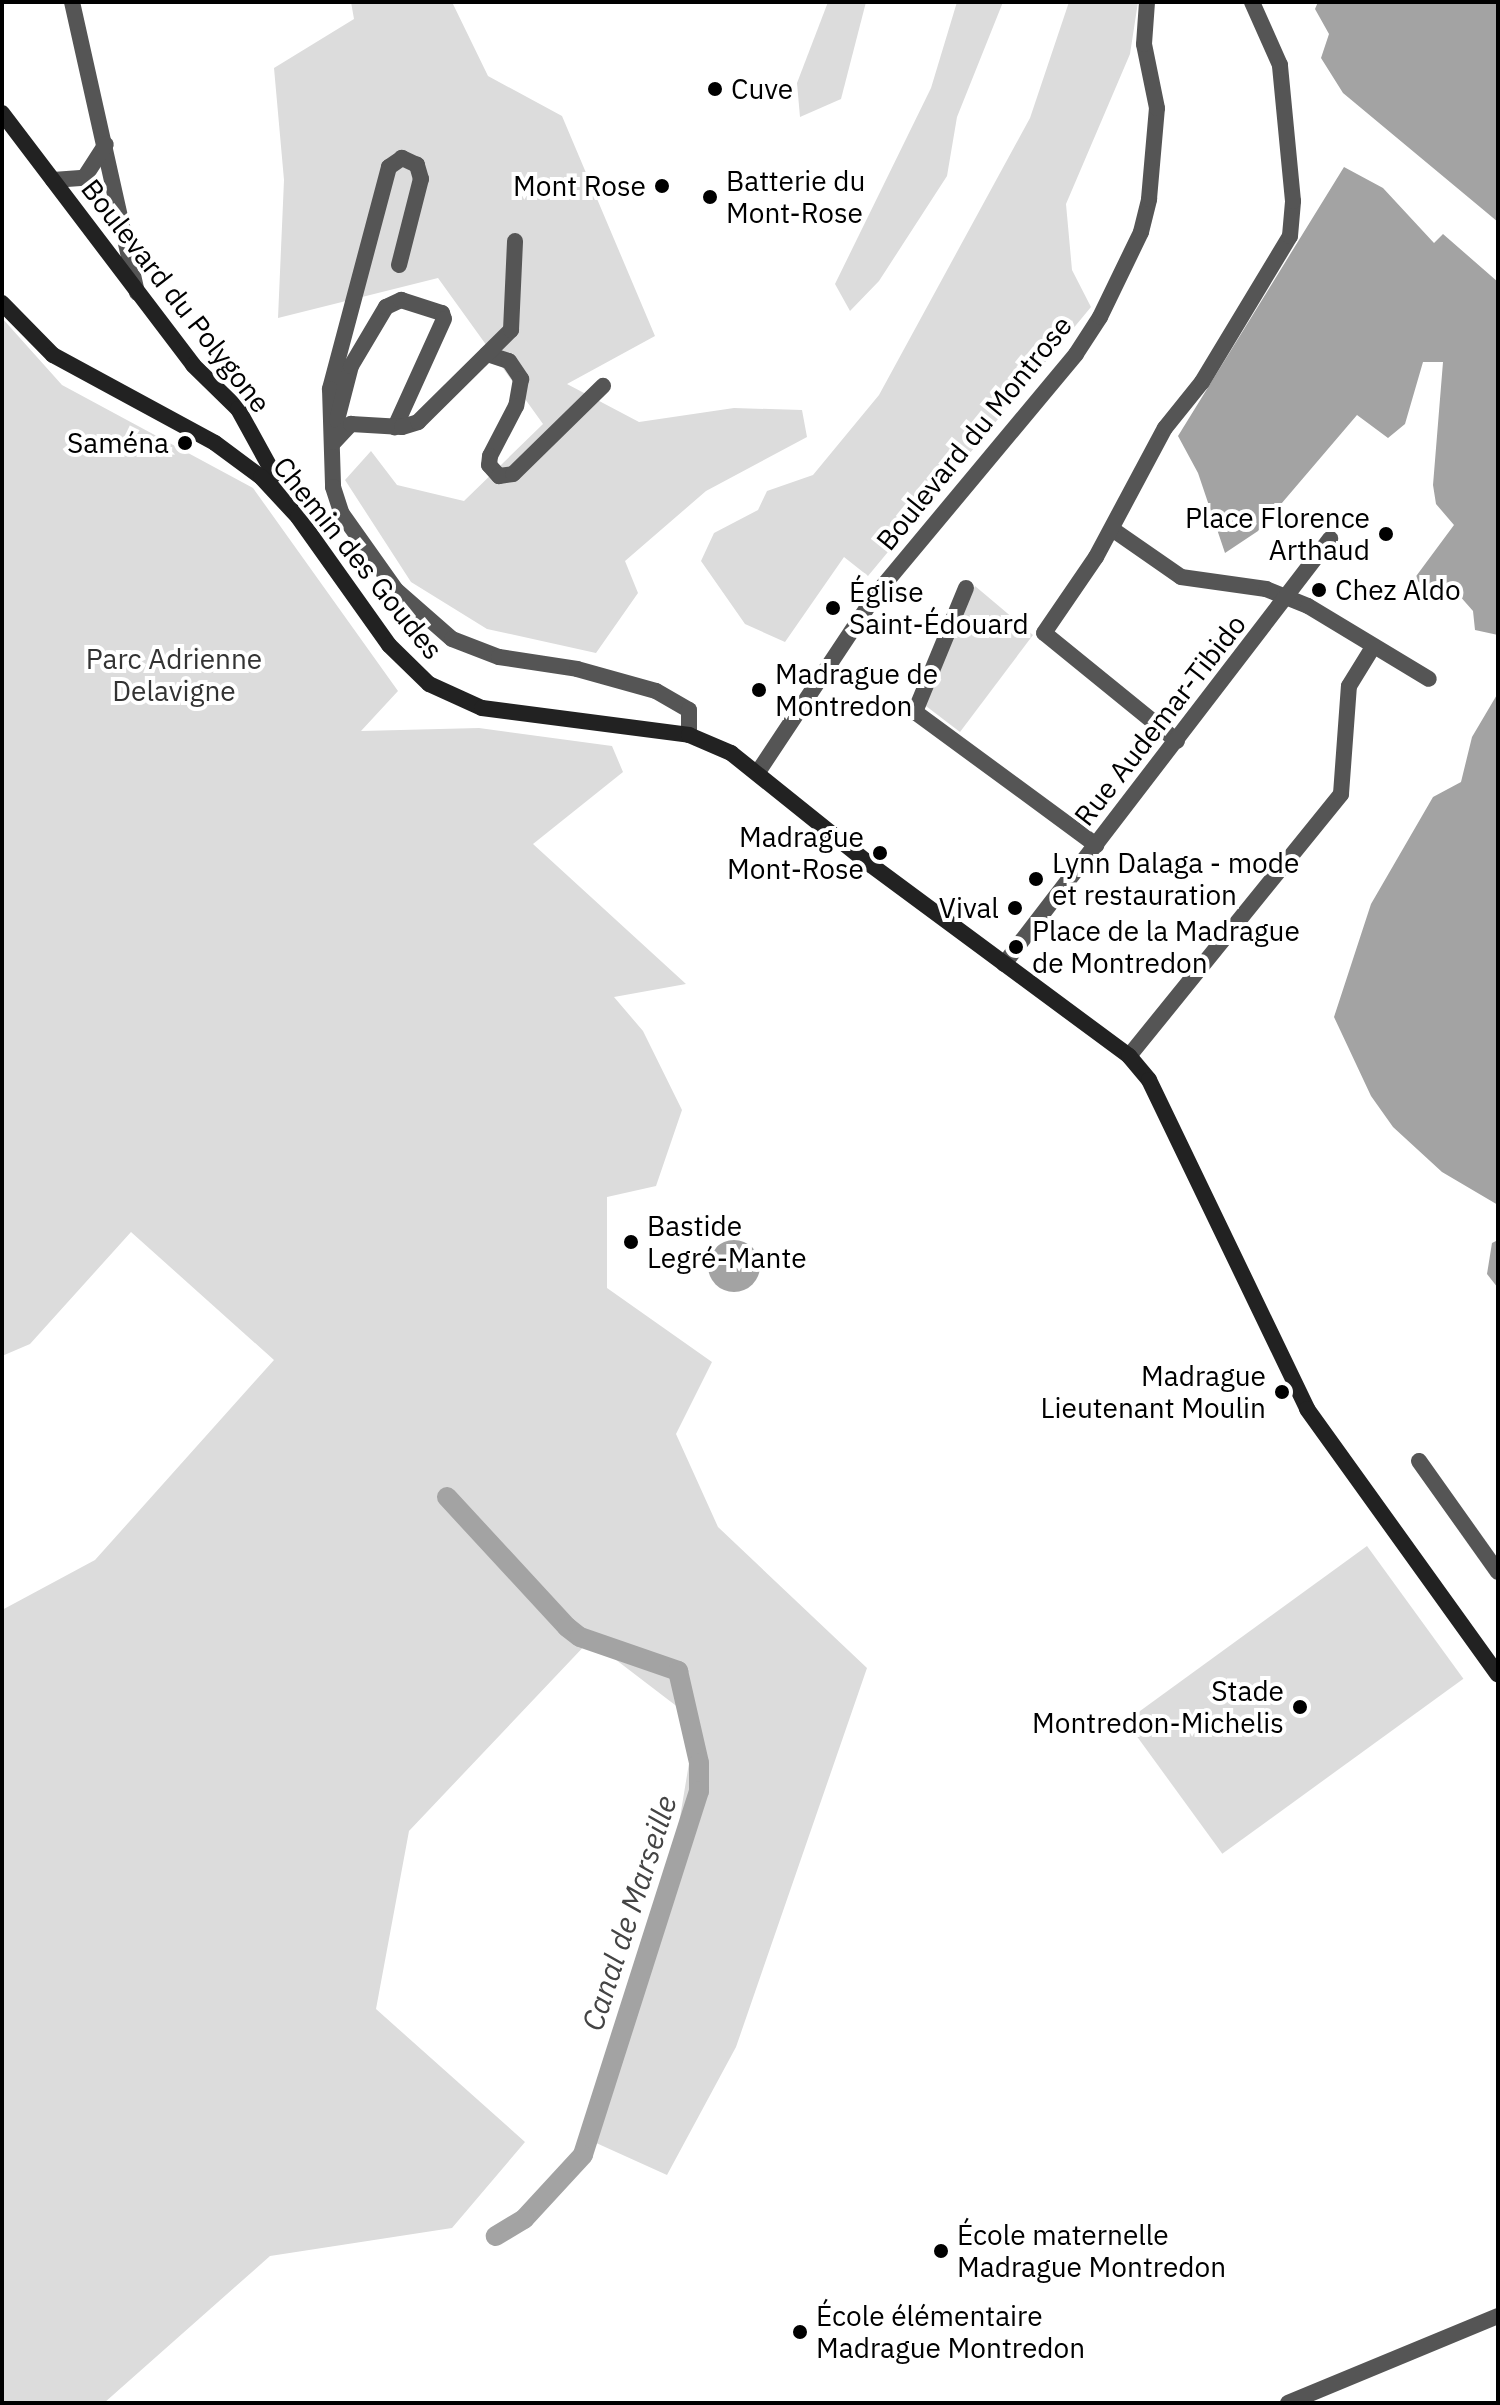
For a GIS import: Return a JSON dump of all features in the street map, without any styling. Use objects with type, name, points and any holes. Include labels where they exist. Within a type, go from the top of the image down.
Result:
[{"type":"street","points":[[72,2],[137,293]]},
{"type":"street","name":"Boulevard du Montrose","points":[[758,772],[877,593],[1076,354],[1100,317],[1141,232],[1149,199],[1157,108],[1144,44],[1147,2]]},
{"type":"street","points":[[1177,741],[1044,633],[1112,529],[1165,428],[1202,382],[1290,236],[1293,201],[1280,65],[1252,2]]},
{"type":"street","name":"Boulevard du Polygone","points":[[2,113],[137,293],[244,422],[298,517]]},
{"type":"street","points":[[53,180],[84,178],[106,144]]},
{"type":"street","points":[[399,265],[421,179],[417,165],[402,158],[389,167],[332,379],[335,497],[348,522],[387,579],[435,626],[480,652],[606,675],[674,698],[689,710],[689,735]]},
{"type":"street","points":[[334,442],[351,424],[395,427],[425,417],[487,354],[514,323],[515,241]]},
{"type":"street","points":[[334,442],[351,366],[386,307],[401,300],[442,313],[444,319],[395,427]]},
{"type":"street","name":"Chemin des Goudes","points":[[2,303],[53,355],[215,443],[261,477],[298,517],[389,645],[411,669],[444,693],[495,711],[689,735],[758,772],[1004,964],[1129,1056],[1149,1080],[1307,1409],[1498,1675]]},
{"type":"street","points":[[487,354],[509,361],[521,379],[516,406],[490,456],[489,465],[499,476],[513,474],[603,386]]},
{"type":"street","points":[[215,443],[235,441],[244,422]]},
{"type":"street","points":[[1112,529],[1181,577],[1287,596],[1429,679]]},
{"type":"street","name":"Rue Audemar-Tibido","points":[[1004,964],[1330,539]]},
{"type":"street","points":[[966,588],[915,712],[1096,845]]},
{"type":"street","points":[[1129,1056],[1341,794],[1349,686],[1373,647]]},
{"type":"street","points":[[1419,1461],[1498,1572]]},
{"type":"street","points":[[1288,2403],[1498,2316]]},
{"type":"green space","points":[[351,2],[452,2],[488,76],[562,116],[655,336],[567,384],[639,422],[734,408],[802,410],[807,437],[706,491],[625,561],[638,593],[596,653],[487,629],[411,582],[345,480],[371,451],[397,485],[464,501],[543,424],[438,278],[278,318],[284,180],[274,68],[354,19]]},
{"type":"green space","points":[[828,2],[866,2],[841,99],[800,117],[797,83]]},
{"type":"green space","points":[[957,2],[1003,2],[957,117],[947,176],[879,281],[850,311],[835,284],[931,88]]},
{"type":"green space","points":[[1069,2],[1138,2],[1130,54],[1066,204],[1072,270],[1091,307],[868,576],[844,557],[785,642],[745,624],[701,561],[714,533],[758,510],[767,491],[813,475],[879,395],[1030,118]]},
{"type":"green space","name":"Parc Adrienne Delavigne","points":[[2,318],[62,385],[253,488],[398,691],[361,731],[479,728],[612,746],[623,772],[533,844],[686,984],[614,997],[643,1031],[682,1110],[656,1186],[607,1197],[607,1288],[712,1362],[676,1434],[718,1527],[867,1668],[736,2047],[667,2175],[594,2142],[660,1938],[696,1721],[590,1640],[409,1831],[376,2009],[525,2142],[452,2228],[270,2256],[104,2403],[2,2403],[2,1610],[95,1560],[274,1360],[131,1232],[30,1344],[2,1356]]},
{"type":"green space","points":[[975,586],[1033,635],[960,732],[922,703]]},
{"type":"green space","name":"Stade Montredon-Michelis","points":[[1367,1546],[1463,1679],[1222,1854],[1126,1721]]},
{"type":"shaded area","points":[[1318,2],[1498,2],[1498,222],[1343,93],[1321,58],[1329,34],[1315,9]]},
{"type":"shaded area","points":[[1344,167],[1383,188],[1434,243],[1443,234],[1498,282],[1498,635],[1475,630],[1473,611],[1451,586],[1430,589],[1414,579],[1454,525],[1436,504],[1433,485],[1443,362],[1423,362],[1405,424],[1388,438],[1357,415],[1258,531],[1225,553],[1198,473],[1178,436]]},
{"type":"shaded area","points":[[1498,693],[1498,1205],[1442,1172],[1393,1127],[1371,1096],[1334,1017],[1371,904],[1433,797],[1461,782],[1472,737]]},
{"type":"shaded area","points":[[734,1240],[752,1248],[760,1266],[752,1284],[734,1292],[716,1284],[708,1266],[716,1248]]},
{"type":"shaded area","points":[[1498,1240],[1498,1288],[1487,1274],[1492,1243]]},
{"type":"waterway","name":"Canal de Marseille","points":[[447,1497],[567,1627],[580,1637],[678,1671],[699,1763],[699,1791],[583,2155],[524,2219],[496,2236]]},
{"type":"place","name":"Cuve","points":[[715,89]]},
{"type":"place","name":"Mont Rose","points":[[662,186]]},
{"type":"place","name":"Batterie du Mont-Rose","points":[[710,197]]},
{"type":"place","name":"Saména","points":[[185,443]]},
{"type":"place","name":"Place Florence Arthaud","points":[[1386,534]]},
{"type":"place","name":"Chez Aldo","points":[[1319,590]]},
{"type":"place","name":"Église Saint-Édouard","points":[[833,608]]},
{"type":"place","name":"Madrague de Montredon","points":[[759,690]]},
{"type":"place","name":"Madrague Mont-Rose","points":[[880,853]]},
{"type":"place","name":"Lynn Dalaga - mode et restauration","points":[[1036,879]]},
{"type":"place","name":"Vival","points":[[1015,908]]},
{"type":"place","name":"Place de la Madrague de Montredon","points":[[1016,947]]},
{"type":"place","name":"Bastide Legré-Mante","points":[[631,1242]]},
{"type":"place","name":"Madrague Lieutenant Moulin","points":[[1282,1392]]},
{"type":"place","name":"Stade Montredon-Michelis","points":[[1300,1707]]},
{"type":"place","name":"École maternelle Madrague Montredon","points":[[941,2251]]},
{"type":"place","name":"École élémentaire Madrague Montredon","points":[[800,2332]]}]
